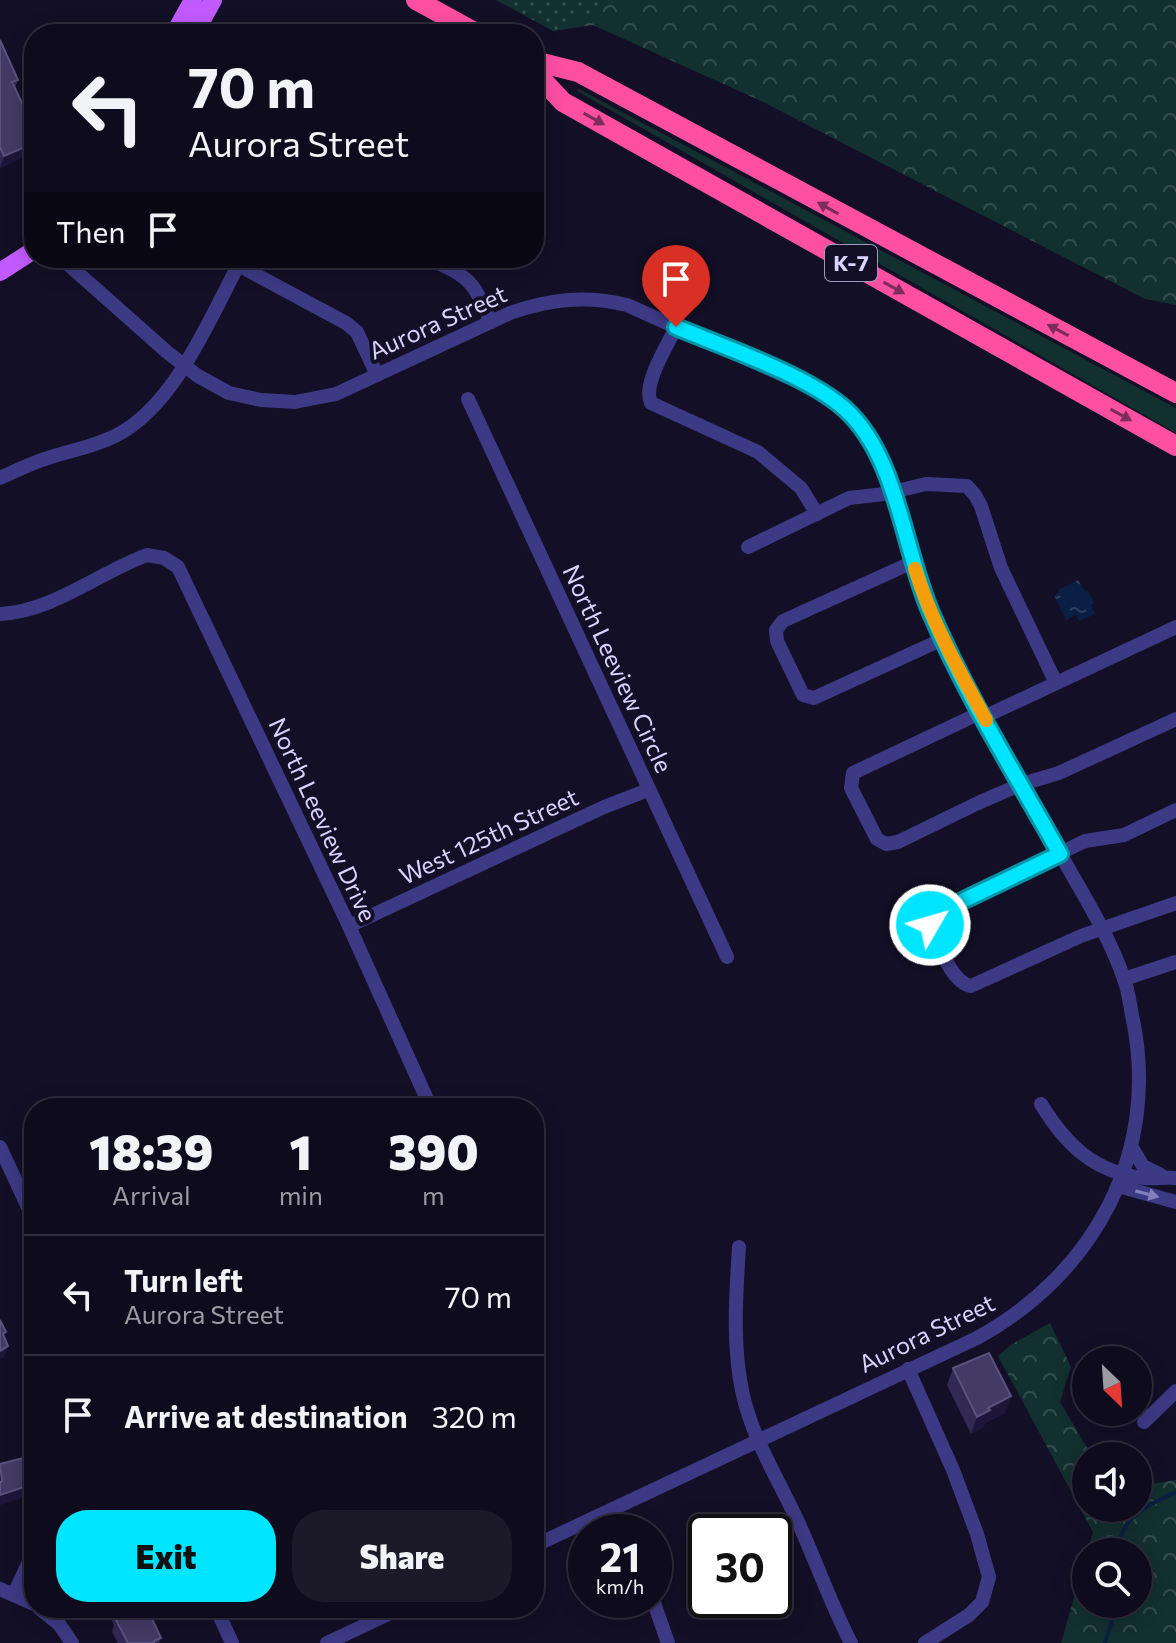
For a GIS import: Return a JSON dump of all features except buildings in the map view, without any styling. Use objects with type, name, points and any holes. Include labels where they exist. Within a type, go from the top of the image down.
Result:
[{"type":"highway","points":[[416,0],[460,24]]},
{"type":"highway","name":"K-7","points":[[544,64],[578,72],[1176,393]]},
{"type":"highway","name":"K-7","points":[[544,82],[563,102],[1176,446]]},
{"type":"main road","points":[[180,24],[193,0]]},
{"type":"main road","points":[[200,24],[213,0]]},
{"type":"main road","points":[[0,272],[24,256]]},
{"type":"street","name":"Aurora Street","points":[[72,268],[185,366],[229,393],[261,400],[295,402],[336,394],[540,302],[602,299],[627,305],[823,393],[844,409],[866,433],[892,492],[930,612],[1101,929],[1124,979],[1137,1038],[1141,1077],[1131,1146],[1121,1180],[1101,1221],[1081,1251],[1038,1297],[998,1327],[544,1541]]},
{"type":"street","points":[[0,478],[120,434],[140,419],[185,366],[236,268]]},
{"type":"street","points":[[252,268],[357,332],[377,375]]},
{"type":"street","points":[[448,268],[468,279],[478,292],[491,322]]},
{"type":"street","points":[[676,327],[649,385],[651,403],[742,442],[758,452],[801,488],[817,514]]},
{"type":"street","name":"North Leeview Circle","points":[[468,399],[727,957]]},
{"type":"street","points":[[748,547],[849,498],[926,484],[967,486],[975,495],[1001,568],[1056,683]]},
{"type":"street","name":"North Leeview Drive","points":[[0,614],[17,613],[46,604],[147,555],[164,558],[178,567],[349,926],[426,1098]]},
{"type":"street","points":[[913,562],[777,626],[777,641],[803,695],[814,698],[943,639]]},
{"type":"street","points":[[1176,627],[857,770],[851,778],[851,788],[877,839],[891,844],[1022,784],[1059,773],[1176,719]]},
{"type":"street","name":"West 125th Street","points":[[349,926],[604,807],[648,790]]},
{"type":"street","points":[[1176,810],[1124,835],[1085,841],[933,915],[930,925],[959,981],[967,986],[1101,929],[1176,903]]},
{"type":"street","points":[[1124,979],[1176,962]]},
{"type":"street","points":[[1041,1104],[1058,1132],[1092,1162],[1121,1180],[1176,1202]]},
{"type":"street","points":[[1131,1146],[1143,1166],[1171,1178]]},
{"type":"street","points":[[0,1147],[24,1199]]},
{"type":"street","points":[[1121,1180],[1171,1178]]},
{"type":"street","points":[[739,1247],[737,1289],[742,1392],[748,1414],[851,1643]]},
{"type":"street","points":[[908,1369],[953,1470],[989,1577],[982,1602],[969,1615],[925,1643]]},
{"type":"street","points":[[1152,1414],[1176,1391]]},
{"type":"street","points":[[611,1510],[613,1514]]},
{"type":"street","points":[[7,1592],[24,1566]]},
{"type":"street","points":[[51,1618],[72,1643]]},
{"type":"street","points":[[221,1618],[232,1643]]},
{"type":"street","points":[[327,1643],[380,1618]]},
{"type":"street","points":[[659,1618],[668,1643]]},
{"type":"green space","points":[[496,0],[617,0],[553,31]]},
{"type":"green space","points":[[524,0],[1176,0],[1176,305],[1145,299],[761,101],[593,25],[553,31]]},
{"type":"green space","points":[[579,89],[1176,408],[1176,433],[577,91]]},
{"type":"green space","points":[[1050,1323],[1071,1367],[1060,1402],[1084,1442],[1072,1442],[1072,1493],[998,1356],[1012,1344]]},
{"type":"green space","points":[[1176,1480],[1176,1643],[1061,1643],[1072,1605],[1072,1618],[1152,1618],[1152,1538],[1091,1538],[1093,1532],[1088,1522],[1152,1522],[1152,1484]]},
{"type":"water","points":[[1078,580],[1094,603],[1091,605],[1095,614],[1079,621],[1076,615],[1066,620],[1054,595]]},
{"type":"waterway","points":[[1121,1538],[1136,1514],[1176,1492]]},
{"type":"waterway","points":[[1105,1643],[1113,1618]]},
{"type":"slow traffic","points":[[915,569],[930,612],[986,720]]},
{"type":"route","points":[[676,327],[823,393],[844,409],[866,433],[887,478],[930,612],[953,660],[1060,854],[933,915],[930,925]]}]
